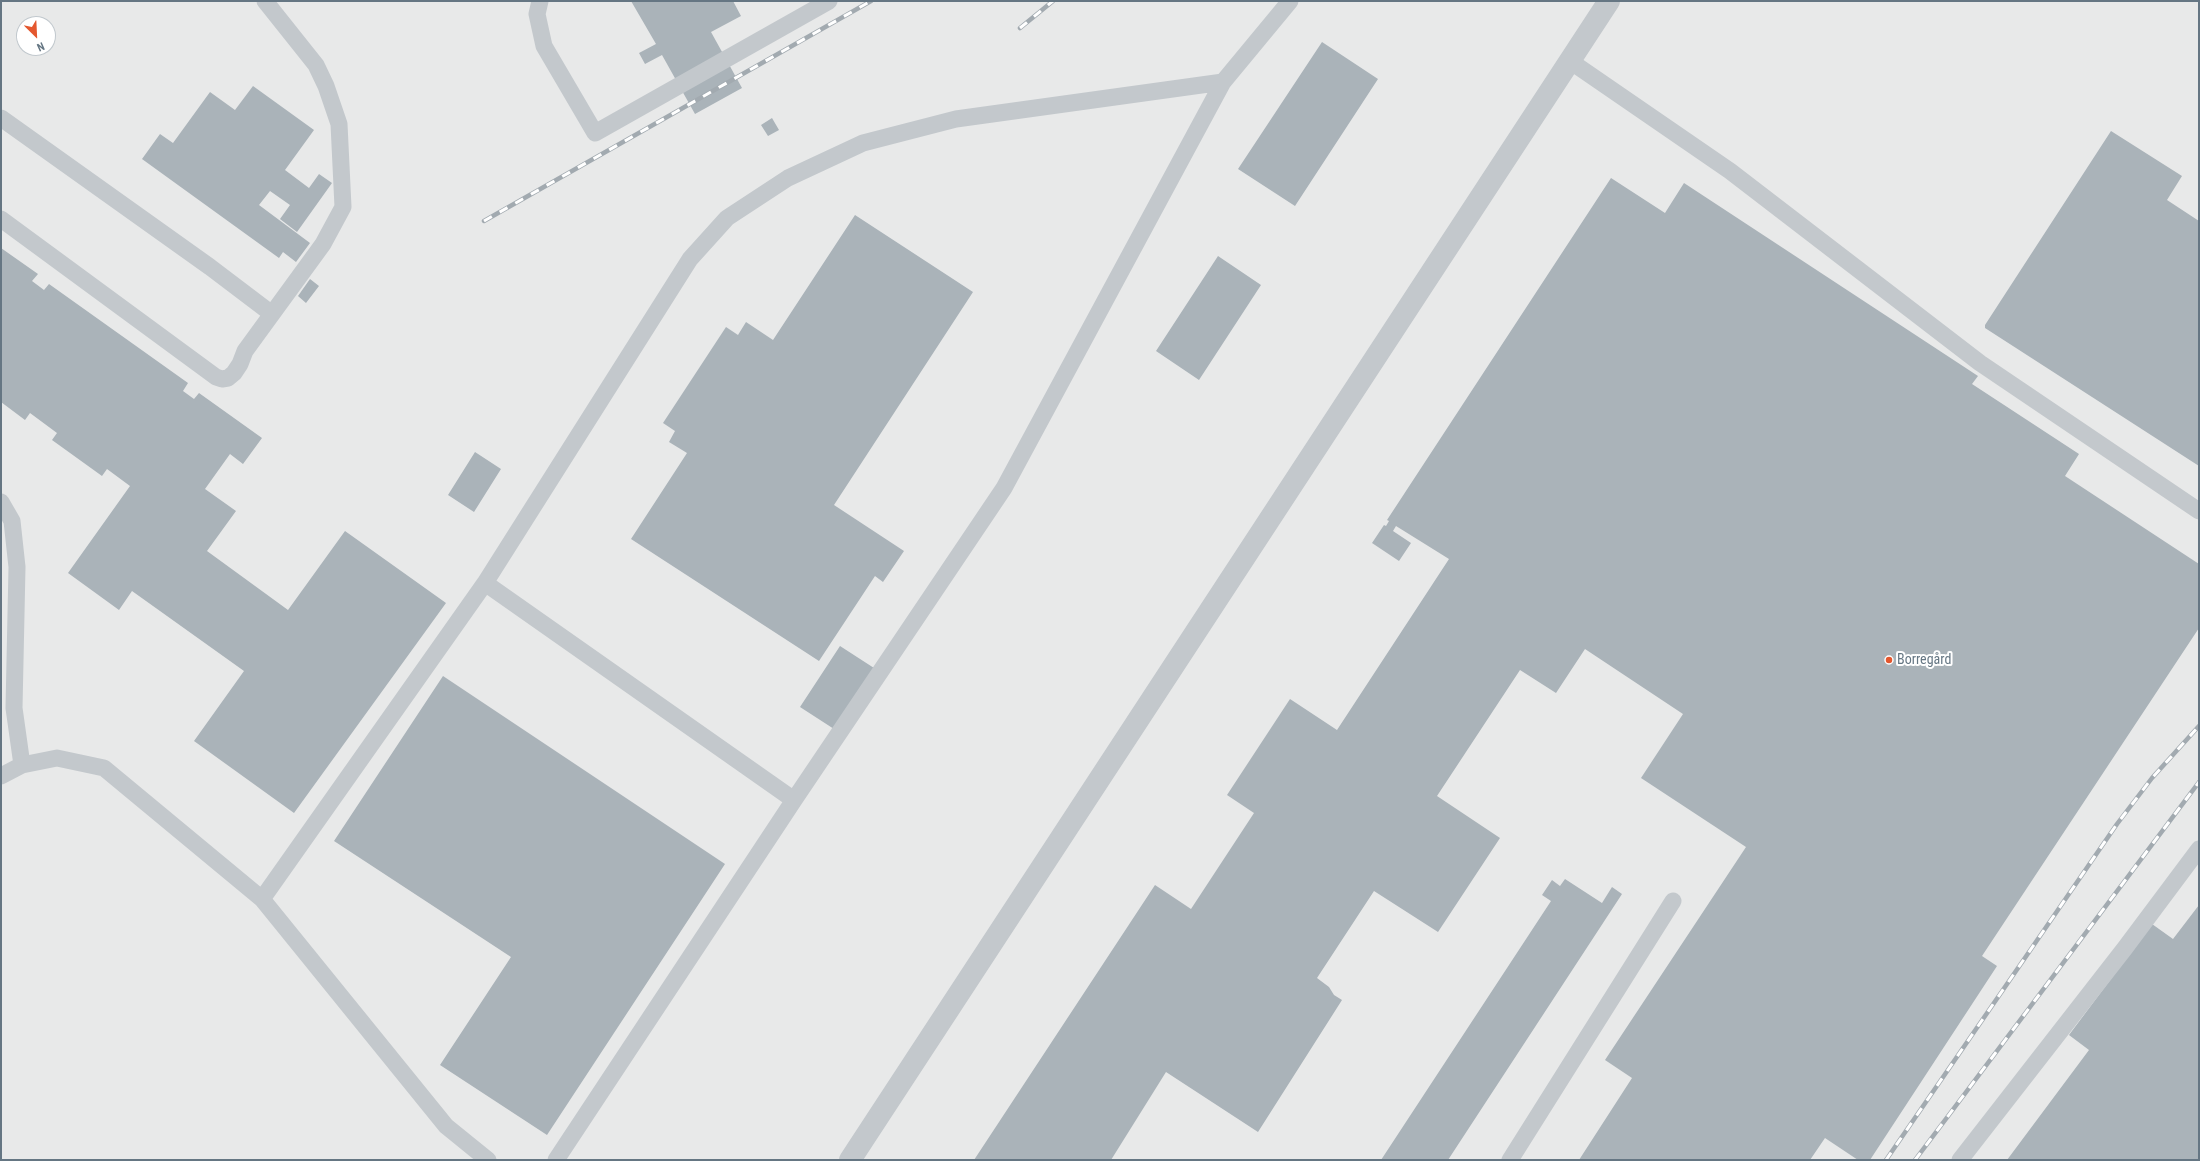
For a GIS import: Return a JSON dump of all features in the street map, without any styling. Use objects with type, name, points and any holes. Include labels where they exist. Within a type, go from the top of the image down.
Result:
[{"type":"street","points":[[850,1160],[1609,1]]},
{"type":"lane","points":[[1,219],[216,377],[222,379],[228,378],[234,373],[240,364],[245,351],[323,244],[343,207],[340,170],[340,128],[326,86],[316,65],[265,1]]},
{"type":"lane","points":[[540,1],[537,14],[544,46],[595,133],[829,1]]},
{"type":"lane","points":[[556,1160],[794,800],[1004,488],[1223,82],[1290,1]]},
{"type":"lane","points":[[1570,61],[1730,171],[1980,363],[2199,510]]},
{"type":"lane","points":[[262,899],[485,583],[690,259],[727,218],[788,178],[863,143],[956,119],[1223,82]]},
{"type":"lane","points":[[1,118],[210,267],[272,314]]},
{"type":"lane","points":[[1,502],[12,521],[17,567],[14,708],[22,765]]},
{"type":"lane","points":[[485,583],[794,800]]},
{"type":"lane","points":[[1,776],[22,765],[57,758],[104,768],[262,899],[446,1126],[488,1160]]},
{"type":"lane","points":[[1960,1160],[2121,954],[2199,849]]},
{"type":"lane","points":[[1510,1160],[1673,901]]},
{"type":"shaded area","points":[[1,1],[2199,1],[2199,1160],[1,1160]]},
{"type":"building","points":[[631,1],[733,1],[741,16],[711,32],[742,88],[695,114],[662,55],[645,64],[639,53],[656,44]]},
{"type":"building","points":[[1322,42],[1378,79],[1295,206],[1238,169]]},
{"type":"building","points":[[253,86],[314,130],[285,170],[309,188],[319,174],[332,183],[297,232],[280,219],[290,205],[270,191],[259,205],[310,243],[296,262],[283,252],[279,258],[142,159],[160,134],[173,143],[210,92],[235,110]]},
{"type":"building","points":[[772,118],[779,130],[768,136],[761,125]]},
{"type":"building","points":[[2111,131],[2182,176],[2167,200],[2199,221],[2199,466],[1985,328],[1985,325]]},
{"type":"building","name":"Borregård","points":[[1611,178],[1665,213],[1684,183],[1978,376],[1972,384],[2079,454],[2065,476],[2199,564],[2199,628],[1982,956],[1997,966],[1870,1160],[1858,1160],[1825,1138],[1810,1160],[1579,1160],[1632,1078],[1605,1060],[1746,847],[1641,778],[1683,714],[1585,649],[1556,693],[1520,670],[1437,796],[1500,838],[1438,932],[1374,891],[1317,978],[1329,987],[1334,995],[1342,1000],[1258,1132],[1166,1072],[1111,1160],[974,1160],[1155,885],[1191,909],[1254,813],[1227,795],[1290,699],[1337,730],[1449,559],[1396,526],[1393,531],[1411,543],[1399,561],[1372,543],[1384,525],[1386,526],[1389,521],[1387,520]]},
{"type":"building","points":[[855,215],[973,292],[834,505],[904,551],[883,582],[875,576],[819,661],[631,539],[687,453],[669,442],[675,431],[663,423],[726,327],[738,335],[746,322],[773,340]]},
{"type":"building","points":[[1,248],[38,274],[32,281],[44,290],[49,284],[188,383],[183,391],[194,399],[199,393],[262,438],[243,464],[230,454],[205,489],[236,511],[207,551],[288,610],[345,531],[446,603],[294,813],[194,741],[244,671],[132,591],[119,610],[68,573],[130,486],[107,469],[102,476],[52,440],[57,433],[30,413],[25,420],[1,402]]},
{"type":"building","points":[[1218,256],[1261,285],[1199,380],[1156,351]]},
{"type":"building","points":[[310,279],[319,286],[306,303],[298,296]]},
{"type":"building","points":[[475,452],[501,469],[474,512],[448,495]]},
{"type":"building","points":[[840,646],[874,668],[834,729],[800,707]]},
{"type":"building","points":[[443,676],[725,864],[547,1135],[440,1065],[511,957],[334,841]]},
{"type":"building","points":[[1565,879],[1602,903],[1612,887],[1622,894],[1448,1160],[1381,1160],[1551,901],[1542,895],[1552,880],[1560,886]]},
{"type":"building","points":[[2199,905],[2199,1160],[2007,1160],[2089,1050],[2069,1035],[2152,924],[2173,939]]},
{"type":"railway","points":[[484,221],[871,1]]},
{"type":"railway","points":[[1020,28],[1053,1]]},
{"type":"railway","points":[[1886,1160],[2117,824],[2152,778],[2199,726]]},
{"type":"railway","points":[[1915,1160],[2199,782]]},
{"type":"place","name":"Borregård","points":[[1889,660]]}]
